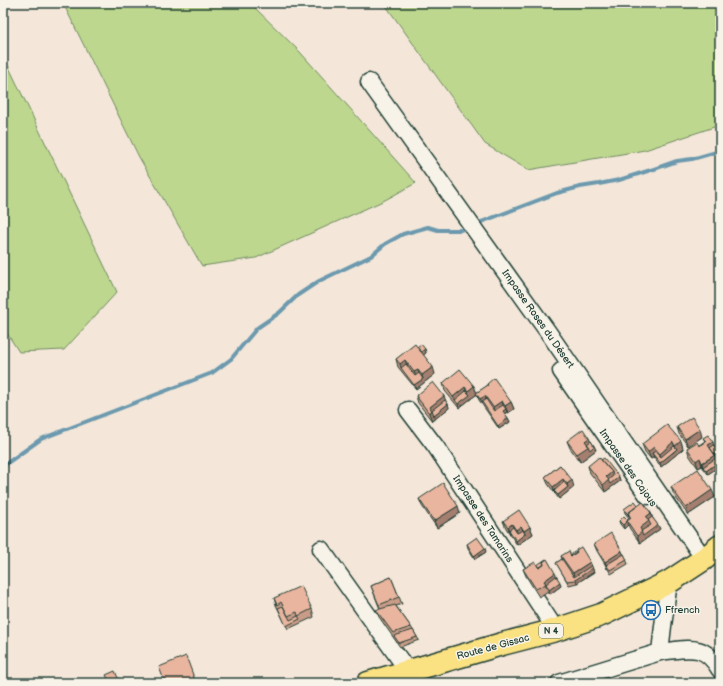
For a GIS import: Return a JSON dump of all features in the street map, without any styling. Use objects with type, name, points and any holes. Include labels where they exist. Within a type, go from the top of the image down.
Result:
[{"type":"main road","name":"Route de Gissac","points":[[368,683],[556,630],[601,615],[669,582],[707,556]]},
{"type":"street","name":"Impasse Roses du Désert","points":[[369,82],[707,556]]},
{"type":"street","name":"Impasse des Cajous","points":[[561,372],[707,556]]},
{"type":"street","name":"Impasse des Tamarins","points":[[408,410],[436,447],[556,630]]},
{"type":"street","points":[[320,549],[408,671]]},
{"type":"street","points":[[660,652],[669,582]]},
{"type":"street","points":[[559,683],[580,680],[660,652],[682,649],[698,649],[707,654],[720,670]]},
{"type":"green space","points":[[63,3],[250,3],[300,52],[416,183],[385,200],[256,258],[202,266],[139,157]]},
{"type":"green space","points":[[384,3],[720,3],[720,125],[645,150],[528,170],[485,144]]},
{"type":"green space","points":[[3,55],[117,292],[64,350],[19,352],[3,327]]},
{"type":"building","points":[[415,344],[433,367],[422,375],[418,370],[414,372],[405,360],[400,364],[396,359]]},
{"type":"building","points":[[421,344],[425,349],[421,352],[417,347]]},
{"type":"building","points":[[406,364],[415,376],[419,373],[423,379],[414,385],[401,368]]},
{"type":"building","points":[[460,369],[474,386],[468,391],[465,387],[453,397],[443,383]]},
{"type":"building","points":[[494,378],[511,402],[505,406],[502,401],[493,407],[485,396],[480,399],[476,393],[488,385],[487,384]]},
{"type":"building","points":[[433,382],[444,396],[430,407],[432,411],[429,413],[416,396]]},
{"type":"building","points":[[466,391],[470,395],[458,404],[455,400]]},
{"type":"building","points":[[486,399],[494,411],[503,405],[506,409],[503,411],[508,418],[498,426],[482,402]]},
{"type":"building","points":[[445,400],[448,404],[434,415],[432,410]]},
{"type":"building","points":[[692,417],[700,429],[685,439],[677,427]]},
{"type":"building","points":[[667,425],[681,441],[675,446],[673,442],[660,454],[654,447],[648,452],[642,444]]},
{"type":"building","points":[[583,429],[589,438],[585,441],[589,446],[577,454],[567,441]]},
{"type":"building","points":[[708,435],[713,442],[708,445],[715,455],[702,463],[700,458],[696,461],[687,448],[697,442],[699,446],[706,441],[703,438]]},
{"type":"building","points":[[591,441],[594,446],[590,450],[587,444]]},
{"type":"building","points":[[714,445],[720,455],[720,461],[706,471],[703,467],[716,458],[710,448]]},
{"type":"building","points":[[674,446],[677,449],[660,463],[652,453],[656,451],[661,457]]},
{"type":"building","points":[[599,457],[612,472],[606,477],[609,480],[603,485],[588,466]]},
{"type":"building","points":[[604,458],[619,477],[610,484],[608,480],[613,476],[612,472],[601,460]]},
{"type":"building","points":[[560,465],[572,480],[567,484],[563,479],[553,487],[545,477]]},
{"type":"building","points":[[698,469],[712,490],[686,508],[671,487]]},
{"type":"building","points":[[564,482],[568,487],[558,495],[554,491]]},
{"type":"building","points":[[443,483],[458,506],[434,521],[419,499]]},
{"type":"building","points":[[635,501],[638,505],[628,513],[629,516],[624,509]]},
{"type":"building","points":[[643,502],[651,513],[646,517],[649,521],[640,528],[642,532],[637,536],[627,521],[631,518],[628,513]]},
{"type":"building","points":[[519,510],[530,527],[524,531],[521,526],[516,530],[512,524],[508,527],[503,521]]},
{"type":"building","points":[[624,516],[628,520],[623,525],[619,521]]},
{"type":"building","points":[[652,517],[658,525],[643,536],[641,531],[651,525],[648,520]]},
{"type":"building","points":[[513,527],[517,533],[523,530],[525,534],[516,541],[509,530]]},
{"type":"building","points":[[611,533],[622,551],[605,562],[594,544]]},
{"type":"building","points":[[477,537],[485,548],[474,556],[467,544]]},
{"type":"building","points":[[581,547],[590,562],[573,573],[561,556],[569,551],[571,556]]},
{"type":"building","points":[[624,554],[627,560],[610,570],[606,565]]},
{"type":"building","points":[[546,559],[543,562],[544,565],[539,568],[537,565]]},
{"type":"building","points":[[547,559],[555,573],[544,581],[546,584],[536,589],[523,569],[535,562],[539,568]]},
{"type":"building","points":[[562,559],[574,577],[591,566],[593,568],[575,580],[567,581],[556,563]]},
{"type":"building","points":[[556,576],[560,582],[549,590],[546,584]]},
{"type":"building","points":[[391,577],[399,597],[379,605],[371,586]]},
{"type":"building","points":[[301,586],[312,609],[298,616],[297,612],[288,616],[281,602],[277,605],[274,598]]},
{"type":"building","points":[[395,605],[411,627],[393,633],[376,610]]},
{"type":"building","points":[[283,606],[290,620],[298,616],[300,619],[286,626],[278,608]]},
{"type":"building","points":[[413,630],[417,637],[399,643],[394,636]]},
{"type":"building","points":[[186,656],[196,683],[165,683],[159,667]]},
{"type":"building","points":[[115,671],[120,683],[110,683],[106,675]]},
{"type":"building","points":[[671,680],[685,681],[685,683],[671,683]]},
{"type":"waterway","points":[[476,224],[557,193],[619,180],[677,161],[692,159],[720,151]]},
{"type":"waterway","points":[[3,466],[41,439],[212,373],[231,359],[257,328],[279,313],[298,295],[319,281],[371,256],[385,244],[403,234],[428,227],[438,230],[461,230],[468,227]]},
{"type":"place","name":"Ffrench","points":[[651,610]]}]
